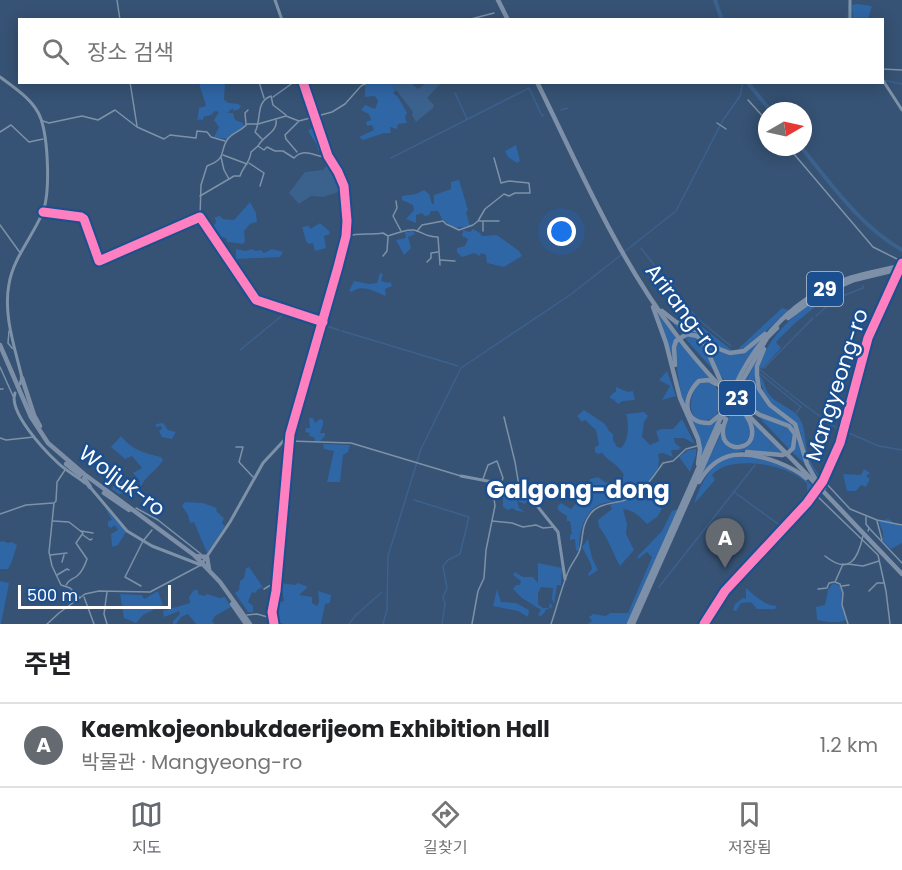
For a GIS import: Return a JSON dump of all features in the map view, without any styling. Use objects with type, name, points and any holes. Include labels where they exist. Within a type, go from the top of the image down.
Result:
[{"type":"highway","points":[[496,0],[506,18]]},
{"type":"highway","name":"Arirang-ro","points":[[539,84],[650,298],[690,352],[743,406]]},
{"type":"highway","name":"Arirang-ro","points":[[629,261],[684,341],[902,572]]},
{"type":"highway","name":"29","points":[[736,388],[767,338],[813,299],[836,287],[902,265]]},
{"type":"highway","name":"29","points":[[662,311],[676,322],[700,332],[719,349],[730,353],[744,351],[805,300],[833,284],[850,278],[891,270]]},
{"type":"highway","points":[[650,298],[666,343],[681,399],[700,449],[695,477]]},
{"type":"highway","points":[[738,453],[764,458],[800,473],[813,483],[817,481],[807,464],[795,424],[766,400],[759,389],[756,375],[758,362],[779,326]]},
{"type":"highway","points":[[631,624],[750,358],[770,331]]},
{"type":"highway","points":[[681,399],[674,362],[674,347],[676,341],[687,334],[697,336],[703,341],[721,382]]},
{"type":"highway","points":[[723,388],[709,380],[699,381],[689,394],[687,402],[691,417],[704,424],[710,423],[724,411]]},
{"type":"highway","points":[[631,624],[730,401]]},
{"type":"highway","points":[[724,418],[726,419],[722,432],[727,442],[735,447],[745,445],[750,441],[753,430],[743,406]]},
{"type":"highway","points":[[692,491],[713,465],[727,456],[749,451],[782,455],[793,448],[795,434],[789,426],[743,406]]},
{"type":"main road","name":"Woljuk-ro","points":[[2,344],[31,417],[48,443],[60,455],[195,555],[248,624]]},
{"type":"main road","name":"Woljuk-ro","points":[[0,351],[25,411],[38,433],[56,455],[209,569],[248,624]]},
{"type":"main road","points":[[21,381],[34,415],[60,455]]},
{"type":"main road","points":[[84,478],[90,487]]},
{"type":"main road","points":[[195,555],[208,556],[209,569]]},
{"type":"street","points":[[117,0],[120,18]]},
{"type":"street","points":[[274,0],[281,18]]},
{"type":"street","points":[[849,18],[850,0]]},
{"type":"street","points":[[475,18],[494,13]]},
{"type":"street","points":[[884,69],[902,70]]},
{"type":"street","points":[[0,77],[20,91],[41,121],[48,187],[43,212],[21,254],[9,284],[9,321],[21,381]]},
{"type":"street","points":[[884,82],[902,110]]},
{"type":"street","points":[[130,84],[137,127]]},
{"type":"street","points":[[260,84],[264,99]]},
{"type":"street","points":[[262,139],[255,132],[261,102],[269,96],[272,98],[291,84]]},
{"type":"street","points":[[274,624],[272,618],[290,434],[346,236],[347,215],[344,186],[328,156],[304,84]]},
{"type":"street","points":[[230,179],[224,170],[222,156],[226,142],[233,134],[246,125],[286,116],[299,121],[339,109],[365,84]]},
{"type":"street","points":[[272,98],[273,105],[285,112],[286,116]]},
{"type":"street","points":[[748,100],[758,111]]},
{"type":"street","points":[[41,121],[49,123],[82,116],[98,120],[115,110],[137,127],[164,139],[170,135],[196,138],[197,131],[207,132],[211,137],[226,142]]},
{"type":"street","points":[[246,125],[245,113],[248,110]]},
{"type":"street","points":[[200,196],[234,176],[240,176],[242,169],[248,164],[251,152],[276,128],[276,119]]},
{"type":"street","points":[[298,153],[285,135],[299,121]]},
{"type":"street","points":[[717,123],[725,129]]},
{"type":"street","points":[[0,132],[11,125],[29,142],[44,138]]},
{"type":"street","points":[[258,146],[264,150],[267,147],[275,151],[283,151],[294,158],[298,153],[306,152],[322,157],[328,156]]},
{"type":"street","points":[[222,156],[248,164],[264,173],[260,186]]},
{"type":"street","points":[[222,156],[207,166],[200,196],[200,217],[256,300],[323,322]]},
{"type":"street","points":[[796,156],[873,247],[902,265]]},
{"type":"street","points":[[417,231],[422,225],[440,221],[459,230],[478,221],[485,209],[504,194],[509,196],[515,193],[530,193],[529,183],[509,181],[501,183],[494,158]]},
{"type":"street","points":[[396,201],[397,208],[393,216],[401,231]]},
{"type":"street","points":[[43,212],[84,219],[99,261],[200,217]]},
{"type":"street","points":[[478,221],[499,221]]},
{"type":"street","points":[[483,221],[483,231]]},
{"type":"street","points":[[0,225],[21,254]]},
{"type":"street","points":[[388,236],[401,231],[417,231],[429,237],[438,237],[440,265]]},
{"type":"street","points":[[346,236],[362,233],[372,235],[383,233],[388,236]]},
{"type":"street","points":[[384,256],[388,236]]},
{"type":"street","points":[[427,262],[431,258],[431,253],[439,252]]},
{"type":"street","points":[[439,260],[454,261]]},
{"type":"street","name":"Mangyeong-ro","points":[[704,624],[725,591],[814,493],[817,481],[840,443],[868,338],[902,265]]},
{"type":"street","points":[[9,321],[8,343],[15,349]]},
{"type":"street","points":[[2,344],[8,343]]},
{"type":"street","points":[[0,367],[15,395],[15,410],[34,437],[65,469],[90,487],[127,531],[143,541],[202,564]]},
{"type":"street","points":[[504,417],[520,493]]},
{"type":"street","points":[[47,624],[58,613],[91,592],[150,592],[202,564],[230,522],[263,463],[290,434]]},
{"type":"street","points":[[0,438],[6,440],[34,437]]},
{"type":"street","points":[[290,441],[351,443],[461,476],[492,480],[520,493],[534,502],[555,527],[566,579]]},
{"type":"street","points":[[551,624],[566,579],[580,550],[580,540],[591,512],[597,507],[640,493],[655,478],[663,463],[674,461],[686,449],[697,446]]},
{"type":"street","points":[[236,447],[243,447],[239,462],[254,477]]},
{"type":"street","points":[[472,624],[478,591],[484,578],[486,550],[495,506],[494,498],[502,486],[497,461],[488,465],[484,480]]},
{"type":"street","points":[[65,469],[57,482],[49,555],[61,585],[80,598]]},
{"type":"street","points":[[817,481],[850,508],[877,520],[902,525]]},
{"type":"street","points":[[489,490],[497,492]]},
{"type":"street","points":[[814,493],[878,555],[890,624]]},
{"type":"street","points":[[0,514],[26,505],[54,503]]},
{"type":"street","points":[[136,507],[199,553],[208,556]]},
{"type":"street","points":[[866,516],[869,530],[902,563]]},
{"type":"street","points":[[877,520],[882,533],[882,542]]},
{"type":"street","points":[[52,521],[69,522],[90,540],[92,538]]},
{"type":"street","points":[[492,521],[512,522],[523,527],[536,525],[543,528],[555,527]]},
{"type":"street","points":[[141,586],[125,576],[143,541],[152,530]]},
{"type":"street","points":[[81,533],[93,533]]},
{"type":"street","points":[[65,586],[68,581],[78,575],[87,562],[76,543],[81,533]]},
{"type":"street","points":[[846,564],[858,557],[863,536]]},
{"type":"street","points":[[49,555],[67,553]]},
{"type":"street","points":[[62,562],[64,554]]},
{"type":"street","points":[[825,556],[843,564],[863,566],[880,561]]},
{"type":"street","points":[[835,582],[843,564]]},
{"type":"street","points":[[56,575],[69,570]]},
{"type":"street","points":[[264,589],[277,581]]},
{"type":"street","points":[[818,589],[827,588],[829,583],[835,582],[841,587],[842,605],[848,624]]},
{"type":"street","points":[[869,591],[877,584],[884,583]]},
{"type":"street","points":[[841,587],[849,585]]},
{"type":"street","points":[[107,591],[104,614],[107,624]]},
{"type":"street","points":[[84,595],[94,624]]},
{"type":"street","points":[[244,616],[257,614],[272,618]]},
{"type":"shaded area","points":[[852,5],[872,6],[868,18],[853,18]]},
{"type":"shaded area","points":[[199,84],[225,84],[224,100],[241,106],[227,113],[233,113],[235,120],[243,123],[244,126],[226,139],[214,137],[219,127],[214,120],[219,112],[215,111],[203,117],[203,121],[200,119],[197,121],[199,108],[206,106]]},
{"type":"shaded area","points":[[392,84],[396,90],[393,93],[398,97],[407,113],[405,117],[407,123],[398,124],[397,129],[390,127],[391,133],[363,140],[359,137],[374,130],[372,125],[367,126],[366,122],[371,120],[369,114],[361,110],[365,105],[375,109],[378,101],[375,96],[365,97],[365,85]]},
{"type":"shaded area","points":[[392,84],[412,84],[418,89],[425,84],[440,84],[427,98],[434,105],[433,108],[416,122],[412,115],[413,112]]},
{"type":"shaded area","points":[[316,125],[323,148],[318,151],[308,131]]},
{"type":"shaded area","points":[[516,145],[520,161],[517,163],[508,157],[505,151]]},
{"type":"shaded area","points":[[328,164],[339,181],[342,191],[323,197],[311,196],[299,204],[289,193],[305,172],[323,170]]},
{"type":"shaded area","points":[[459,180],[470,226],[454,228],[442,219],[438,211],[431,211],[425,216],[422,213],[416,215],[416,223],[406,219],[414,210],[413,205],[402,200],[402,196],[424,190],[434,204],[434,195],[451,189],[451,182]]},
{"type":"shaded area","points":[[250,202],[256,213],[257,222],[250,224],[244,231],[243,244],[227,242],[226,238],[215,236],[210,229],[216,223],[215,217],[234,220]]},
{"type":"shaded area","points":[[320,223],[330,234],[324,236],[326,248],[315,251],[313,243],[309,244],[306,241],[302,227],[309,226],[310,229]]},
{"type":"shaded area","points":[[473,229],[482,236],[497,235],[519,251],[522,256],[504,267],[487,263],[486,255],[481,253],[480,256],[474,253],[462,257],[457,252],[457,248],[465,246],[468,239],[462,236],[463,230],[470,232]]},
{"type":"shaded area","points":[[413,231],[415,234],[408,237],[411,248],[404,255],[396,240],[406,238],[405,232]]},
{"type":"shaded area","points":[[236,249],[261,250],[264,253],[272,249],[283,252],[280,257],[236,259]]},
{"type":"shaded area","points":[[380,273],[383,274],[381,281],[389,283],[390,281],[392,286],[385,289],[386,296],[364,288],[349,291],[354,281],[377,283]]},
{"type":"shaded area","points":[[809,304],[815,307],[776,342],[781,348],[762,369],[759,367],[767,348],[779,332]]},
{"type":"shaded area","points":[[782,308],[789,310],[752,344],[740,350],[739,348]]},
{"type":"shaded area","points":[[658,314],[677,339],[674,362]]},
{"type":"shaded area","points":[[671,320],[699,332],[718,351],[733,355],[747,351],[759,342],[731,387],[721,376],[704,340],[691,333],[682,334]]},
{"type":"shaded area","points":[[690,324],[702,327],[733,351],[721,349],[703,331]]},
{"type":"shaded area","points":[[690,336],[703,345],[714,371],[684,337]]},
{"type":"shaded area","points":[[678,341],[713,380],[703,380],[694,384],[688,391],[686,402],[693,420],[707,423],[720,417],[701,458],[698,439],[686,410],[680,385],[676,356]]},
{"type":"shaded area","points":[[760,353],[756,369],[759,389],[763,396],[794,425],[806,465],[792,452],[797,441],[796,435],[793,436],[793,443],[789,449],[755,413],[789,427],[782,421],[759,412],[739,394]]},
{"type":"shaded area","points":[[667,371],[676,396],[662,400],[670,386],[659,380]]},
{"type":"shaded area","points":[[758,374],[767,392],[800,418],[809,458],[821,480],[807,461],[796,422],[771,404],[764,394]]},
{"type":"shaded area","points":[[708,381],[727,397],[720,410],[712,418],[704,421],[693,414],[692,396],[698,384]]},
{"type":"shaded area","points":[[616,387],[628,392],[633,391],[635,400],[618,404],[610,396],[616,391]]},
{"type":"shaded area","points":[[735,405],[746,419],[751,436],[739,445],[730,443],[725,434],[726,424]]},
{"type":"shaded area","points":[[584,410],[605,424],[613,434],[617,447],[621,448],[624,445],[627,436],[626,414],[644,412],[648,416],[644,422],[642,437],[650,445],[659,441],[656,431],[673,429],[682,419],[695,444],[684,438],[674,438],[675,443],[681,448],[671,450],[673,457],[663,453],[658,454],[659,462],[654,476],[642,489],[621,500],[604,503],[594,508],[584,522],[579,550],[576,551],[575,539],[570,540],[572,534],[570,521],[567,521],[567,516],[557,507],[561,503],[571,509],[581,499],[590,479],[598,477],[618,488],[624,475],[602,453],[595,452],[595,447],[599,445],[596,430],[585,420],[582,422],[577,416]]},
{"type":"shaded area","points":[[309,418],[313,418],[315,423],[320,419],[323,420],[320,433],[325,433],[325,436],[320,441],[315,441],[314,437],[309,436],[310,433],[305,432],[306,428],[310,428]]},
{"type":"shaded area","points":[[751,418],[783,452],[747,450],[729,454],[702,473],[723,430],[721,437],[731,447],[744,445],[752,440],[754,432]]},
{"type":"shaded area","points":[[163,423],[168,430],[176,432],[172,439],[162,437],[159,431],[162,429],[161,426],[156,427],[156,424]]},
{"type":"shaded area","points":[[121,436],[134,448],[161,457],[163,460],[144,481],[140,489],[140,481],[133,473],[142,468],[132,456],[125,459],[111,447]]},
{"type":"shaded area","points":[[323,444],[350,445],[348,452],[343,455],[340,482],[327,482],[334,451],[324,449]]},
{"type":"shaded area","points":[[696,449],[690,472],[679,457],[688,450]]},
{"type":"shaded area","points":[[738,455],[768,461],[796,474],[813,486],[807,498],[807,484],[799,477],[775,467],[746,463],[732,464],[712,475],[715,480],[695,503],[697,494],[709,472],[723,460]]},
{"type":"shaded area","points":[[864,469],[870,473],[866,476],[870,479],[866,487],[861,485],[856,491],[847,491],[843,474],[861,475]]},
{"type":"shaded area","points":[[136,480],[137,491],[119,494],[112,489],[116,481]]},
{"type":"shaded area","points":[[505,488],[529,499],[525,504],[517,501],[519,508],[525,512],[512,508],[508,510],[503,507],[503,495],[499,492]]},
{"type":"shaded area","points":[[645,488],[643,493],[662,509],[657,517],[647,524],[633,512],[623,509],[627,524],[626,534],[634,550],[620,566],[599,527],[598,520],[612,509],[610,505],[637,496]]},
{"type":"shaded area","points":[[185,502],[203,503],[217,508],[216,511],[224,518],[222,523],[225,526],[207,553],[194,522],[190,523],[182,506]]},
{"type":"shaded area","points":[[105,508],[126,532],[118,545],[112,547],[111,534],[118,530],[115,525],[111,528],[108,526],[108,521],[112,520]]},
{"type":"shaded area","points":[[678,509],[627,624],[588,624],[592,621],[589,617],[593,614],[606,616],[610,613],[628,613],[652,557],[647,552],[638,559],[637,557],[662,531],[672,511]]},
{"type":"shaded area","points":[[888,519],[902,526],[902,543],[891,549],[883,541],[883,532],[879,522]]},
{"type":"shaded area","points":[[588,539],[592,558],[598,570],[589,576],[592,569],[591,564],[582,547]]},
{"type":"shaded area","points":[[0,542],[17,545],[8,569],[0,569]]},
{"type":"shaded area","points":[[538,563],[562,568],[561,585],[557,585],[554,605],[553,588],[541,587],[538,593],[538,604],[543,608],[549,608],[550,603],[553,607],[545,610],[541,616],[538,615],[541,610],[522,598],[513,589],[516,585],[520,585],[521,581],[513,575],[515,572],[523,577],[533,577],[538,583]]},
{"type":"shaded area","points":[[249,567],[263,587],[256,593],[252,592],[248,602],[253,606],[253,612],[248,612],[235,593],[239,590],[246,568]]},
{"type":"shaded area","points":[[0,581],[9,583],[1,624],[0,624]]},
{"type":"shaded area","points":[[281,583],[295,585],[298,583],[308,587],[299,595],[312,597],[312,603],[317,606],[318,591],[331,595],[330,603],[325,604],[321,624],[276,622],[276,603],[284,601]]},
{"type":"shaded area","points":[[833,583],[840,586],[841,605],[846,620],[828,622],[817,620],[816,607],[825,605],[828,590]]},
{"type":"shaded area","points":[[746,588],[764,602],[777,606],[775,609],[757,609],[751,602],[741,603],[736,611],[733,610],[735,604],[743,598],[746,599]]},
{"type":"shaded area","points":[[497,589],[501,602],[516,603],[529,610],[528,617],[518,611],[493,606]]},
{"type":"shaded area","points":[[194,590],[198,590],[198,594],[205,596],[207,594],[220,598],[225,597],[231,607],[215,616],[212,621],[215,624],[196,624],[188,614],[173,624],[180,614],[179,611],[164,617],[163,611],[190,603],[189,597]]},
{"type":"shaded area","points":[[158,591],[163,605],[143,615],[136,623],[124,618],[120,594],[142,595],[144,599]]},
{"type":"waterway","points":[[715,0],[721,18]]},
{"type":"waterway","points":[[848,18],[849,5]]},
{"type":"waterway","points":[[884,80],[902,84]]},
{"type":"waterway","points":[[624,252],[676,211],[723,120],[740,96],[743,84]]},
{"type":"waterway","points":[[749,84],[764,102]]},
{"type":"waterway","points":[[391,158],[529,88],[542,116],[544,115]]},
{"type":"waterway","points":[[455,93],[467,119]]},
{"type":"waterway","points":[[561,110],[568,108]]},
{"type":"waterway","points":[[808,156],[859,217],[902,250]]},
{"type":"waterway","points":[[641,248],[679,297]]},
{"type":"waterway","points":[[383,624],[387,610],[388,556],[421,449],[461,368],[570,295],[621,255]]},
{"type":"waterway","points":[[816,316],[835,299],[863,288],[863,286]]},
{"type":"waterway","points":[[681,299],[698,319],[731,346]]},
{"type":"waterway","points":[[240,350],[284,314],[320,324]]},
{"type":"waterway","points":[[764,368],[813,318]]},
{"type":"waterway","points":[[323,325],[339,330]]},
{"type":"waterway","points":[[342,331],[458,366]]},
{"type":"waterway","points":[[741,354],[747,360]]},
{"type":"waterway","points":[[759,369],[788,392]]},
{"type":"waterway","points":[[759,373],[801,407],[795,414]]},
{"type":"waterway","points":[[790,394],[841,430]]},
{"type":"waterway","points":[[778,437],[785,429]]},
{"type":"waterway","points":[[844,431],[879,446],[902,450]]},
{"type":"waterway","points":[[770,448],[773,443]]},
{"type":"waterway","points":[[659,587],[755,465]]},
{"type":"waterway","points":[[734,492],[781,526]]},
{"type":"waterway","points":[[414,500],[469,517],[460,554],[448,560],[443,566],[447,588],[443,597],[445,604],[442,624]]},
{"type":"waterway","points":[[349,624],[382,592]]},
{"type":"cycle path","points":[[274,624],[272,612],[276,591],[290,434],[338,267],[346,236],[347,221],[344,186],[328,156],[304,84]]},
{"type":"cycle path","points":[[43,212],[84,219],[99,261],[200,217],[256,300],[323,322]]},
{"type":"cycle path","points":[[704,624],[725,591],[807,503],[823,481],[840,443],[868,338],[902,263]]},
{"type":"place","name":"Kaemkojeonbukdaerijeom Exhibition Hall","points":[[725,568]]},
{"type":"district","name":"Galgong-dong","points":[[578,490]]}]
